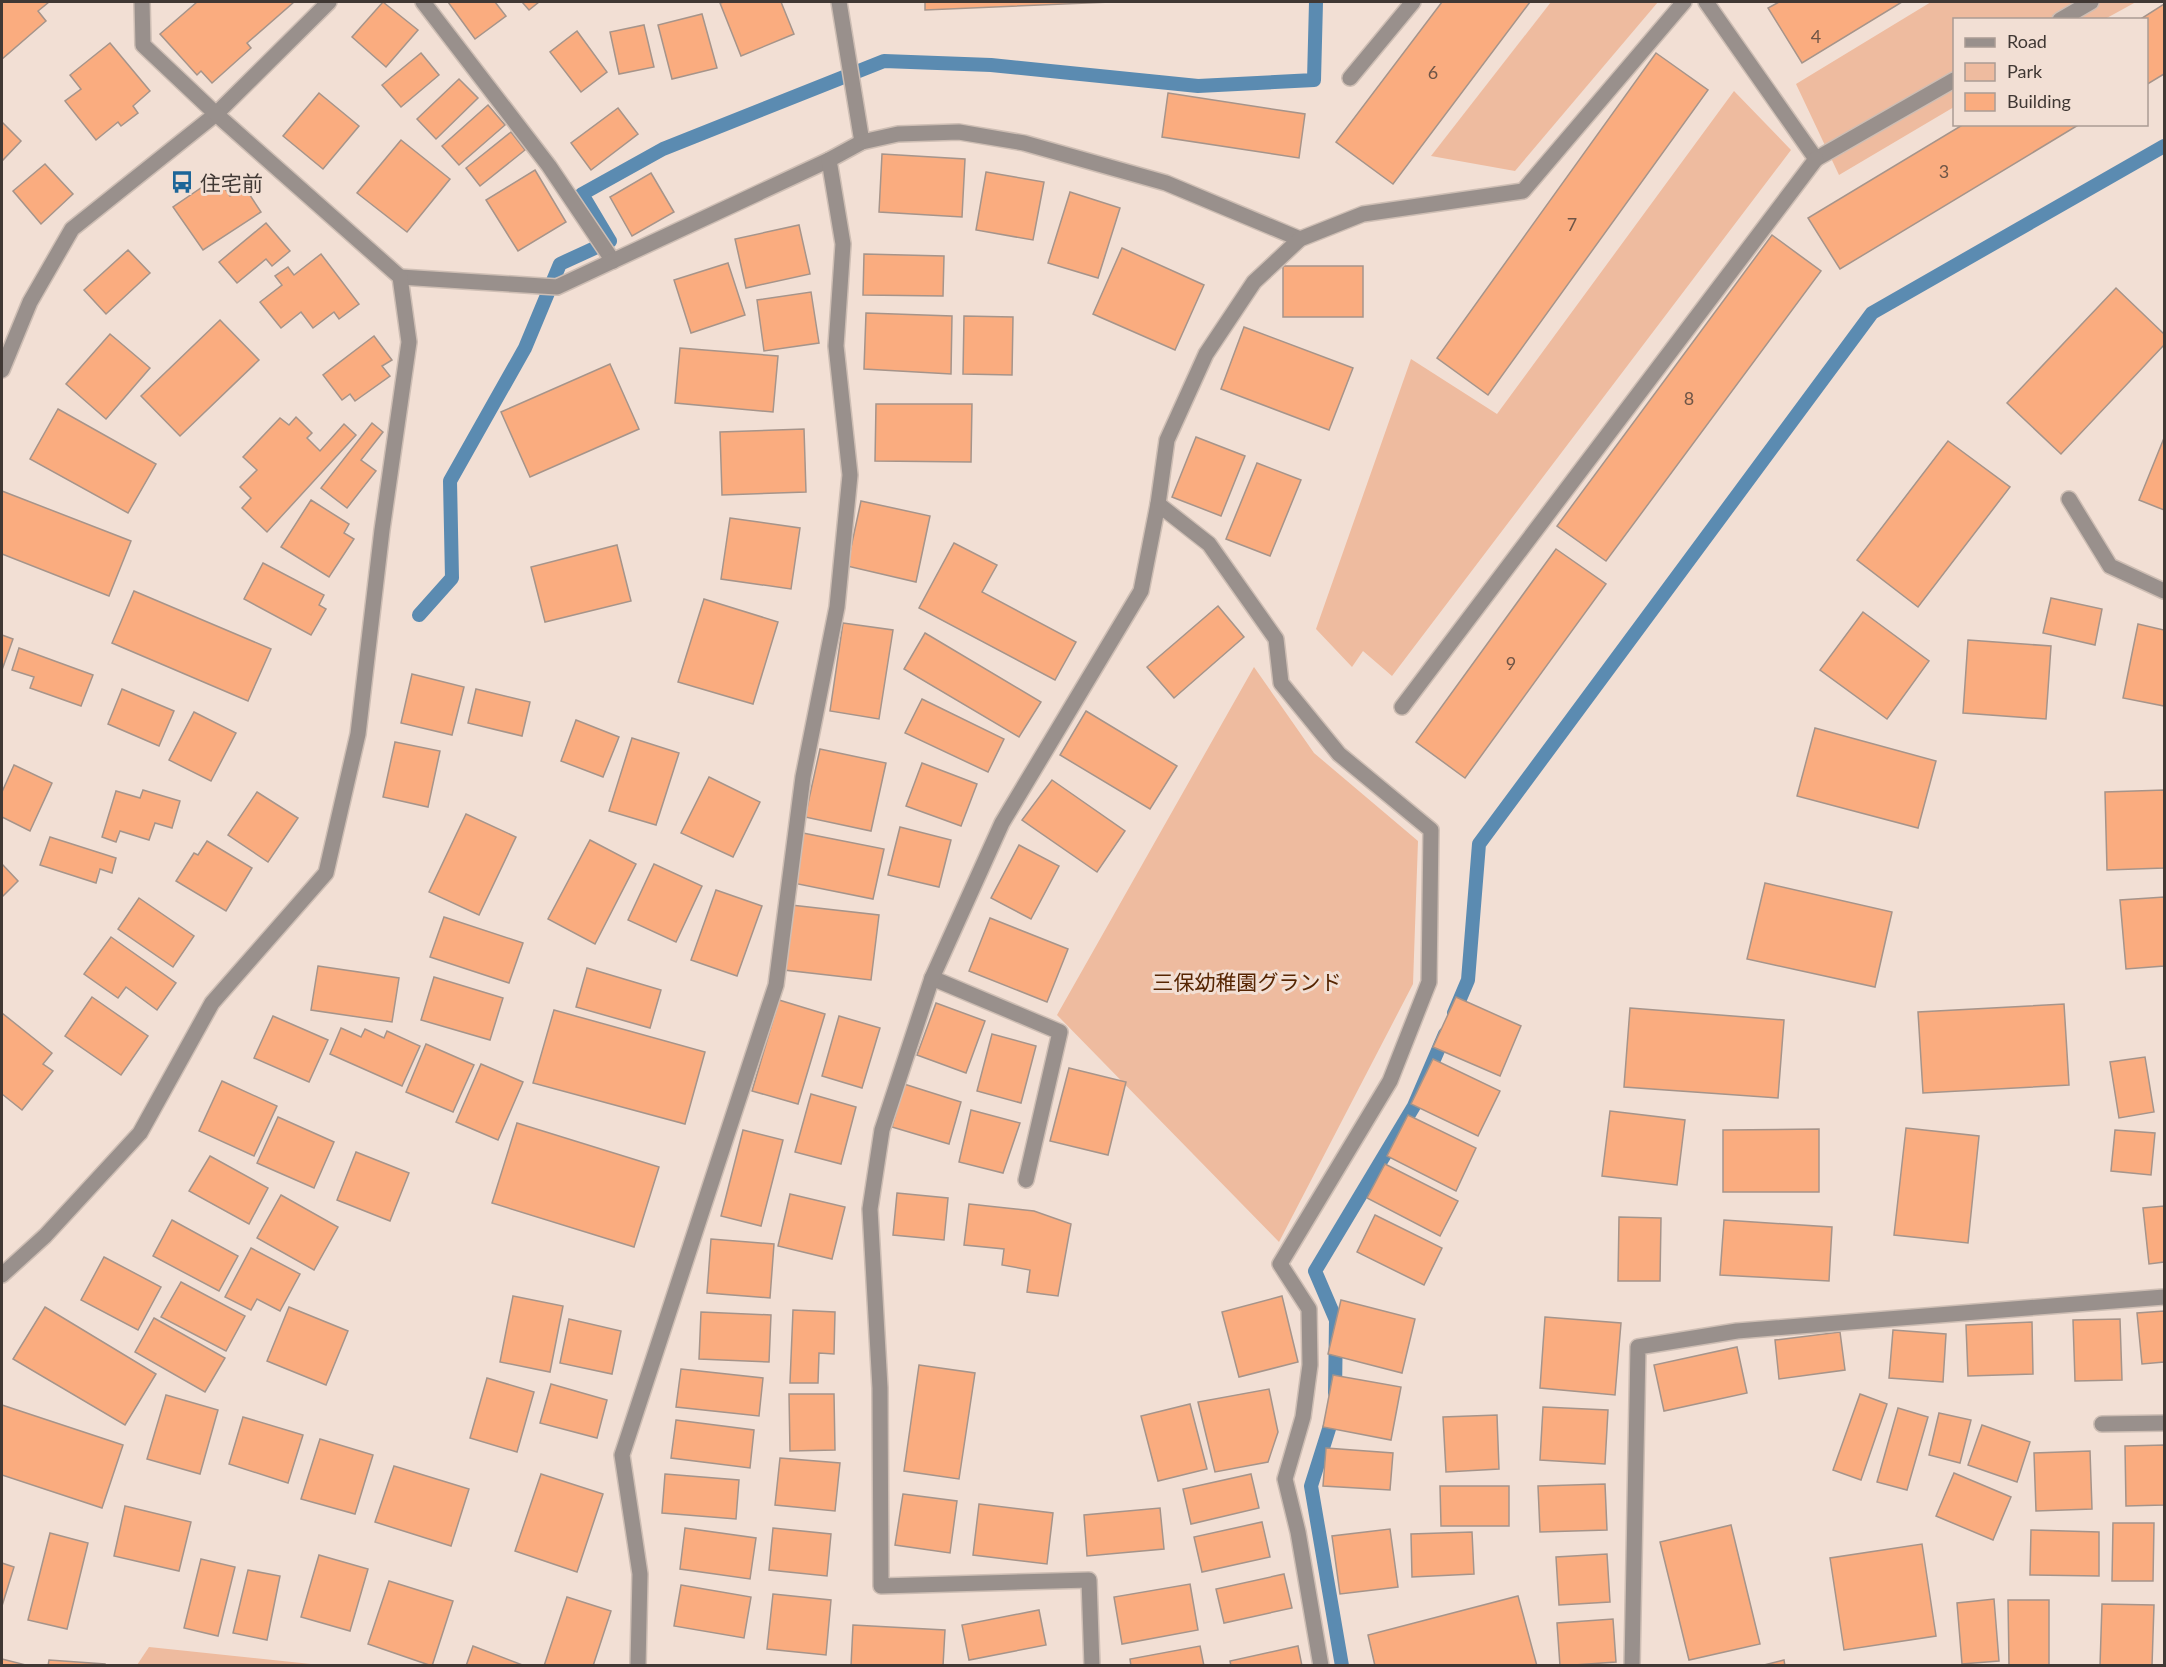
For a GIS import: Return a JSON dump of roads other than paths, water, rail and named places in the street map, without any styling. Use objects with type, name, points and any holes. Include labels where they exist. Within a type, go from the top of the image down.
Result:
[{"type":"street","points":[[142,2],[143,45],[216,114],[400,277],[557,287],[829,160],[862,142],[898,134],[959,132],[1024,143],[1166,183],[1300,239]]},
{"type":"street","points":[[2,370],[30,302],[72,229],[216,114],[329,2]]},
{"type":"street","points":[[423,2],[549,166],[613,261]]},
{"type":"street","points":[[838,2],[862,142]]},
{"type":"street","points":[[1350,78],[1413,2]]},
{"type":"street","points":[[1092,1665],[1089,1580],[881,1586],[880,1388],[870,1209],[882,1130],[932,978],[1002,823],[1141,591],[1158,504],[1167,440],[1206,354],[1254,282],[1300,239],[1363,213],[1523,191],[1684,2]]},
{"type":"street","points":[[1706,2],[1816,159]]},
{"type":"street","points":[[2063,18],[2091,2]]},
{"type":"street","points":[[1402,707],[1816,159],[1953,81]]},
{"type":"street","points":[[638,1665],[640,1574],[622,1455],[776,985],[803,777],[837,607],[850,475],[836,346],[843,244],[829,160]]},
{"type":"street","points":[[2,1275],[45,1236],[140,1133],[212,1003],[326,873],[358,734],[382,530],[409,342],[400,277]]},
{"type":"street","points":[[2069,499],[2110,566],[2164,591]]},
{"type":"street","points":[[1158,504],[1209,544],[1276,639],[1281,683],[1339,754],[1431,830],[1429,982],[1390,1081],[1280,1264],[1309,1309],[1310,1365],[1306,1396],[1303,1417],[1285,1479],[1298,1532],[1321,1665]]},
{"type":"street","points":[[932,978],[1060,1032],[1026,1180]]},
{"type":"street","points":[[1632,1665],[1638,1347],[1737,1331],[2164,1297]]},
{"type":"street","points":[[2102,1424],[2164,1423]]},
{"type":"waterway","points":[[419,615],[452,578],[450,481],[525,348],[560,264],[610,241],[582,194],[663,149],[884,61],[991,65],[1198,86],[1314,80],[1316,2]]},
{"type":"waterway","points":[[1454,1013],[1468,980],[1479,844],[1872,313],[2164,146]]},
{"type":"waterway","points":[[1335,1393],[1336,1320],[1315,1271],[1414,1106],[1445,1034]]},
{"type":"waterway","points":[[1334,1413],[1311,1486],[1342,1666]]},
{"type":"place","name":"住宅前","points":[[182,182]]},
{"type":"park label","name":"三保幼稚園グランド","points":[[1247,981]]}]
